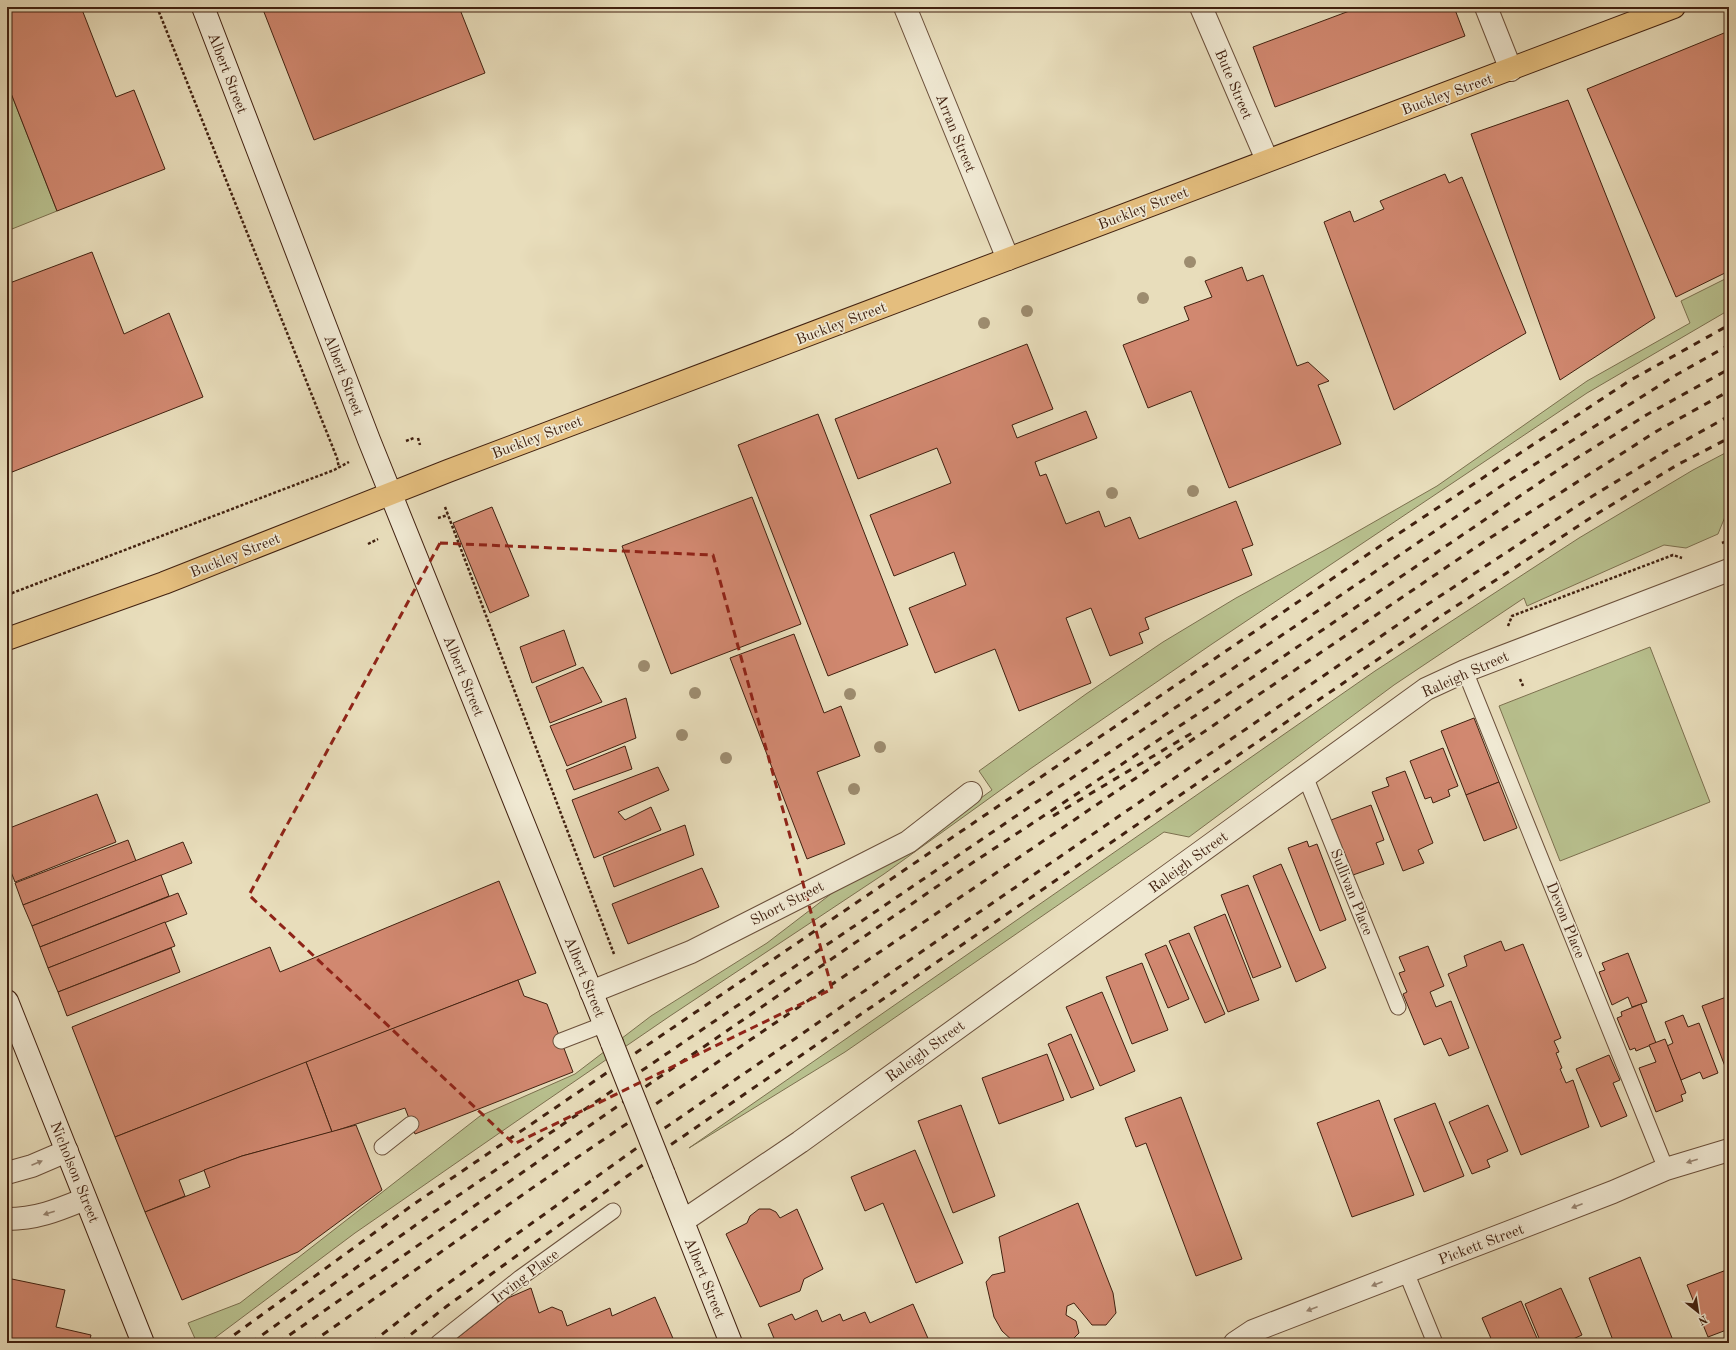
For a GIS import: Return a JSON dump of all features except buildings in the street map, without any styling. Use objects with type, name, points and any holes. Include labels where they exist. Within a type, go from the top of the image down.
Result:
[{"type":"main road","name":"Buckley Street","points":[[7,639],[164,583],[391,493],[1674,7]]},
{"type":"street","name":"Albert Street","points":[[203,7],[336,355],[592,992],[731,1343]]},
{"type":"street","name":"Arran Street","points":[[905,7],[1008,259]]},
{"type":"street","name":"Bute Street","points":[[1201,7],[1267,160]]},
{"type":"street","points":[[1486,7],[1511,70]]},
{"type":"street","name":"Raleigh Street","points":[[683,1221],[800,1142],[1416,695],[1464,670],[1729,570]]},
{"type":"street","name":"Short Street","points":[[592,992],[691,952],[908,842],[971,793]]},
{"type":"street","name":"Nicholson Street","points":[[7,1001],[143,1343]]},
{"type":"street","name":"Pickett Street","points":[[1235,1343],[1253,1331],[1613,1192],[1666,1169],[1729,1150]]},
{"type":"street","points":[[7,1173],[32,1166],[67,1151]]},
{"type":"street","points":[[7,1219],[26,1219],[51,1213],[85,1199]]},
{"type":"lane","name":"Devon Place","points":[[1464,670],[1666,1169]]},
{"type":"lane","name":"Sullivan Place","points":[[1305,776],[1398,1007]]},
{"type":"lane","points":[[561,1041],[608,1034]]},
{"type":"lane","points":[[382,1146],[411,1124]]},
{"type":"lane","name":"Irving Place","points":[[438,1343],[520,1278],[613,1211]]},
{"type":"lane","points":[[1406,1272],[1435,1343]]},
{"type":"path","points":[[157,7],[282,318],[337,458],[339,468]]},
{"type":"path","points":[[406,441],[414,438]]},
{"type":"path","points":[[418,438],[420,444]]},
{"type":"path","points":[[7,595],[339,468],[348,462]]},
{"type":"path","points":[[445,508],[614,954]]},
{"type":"path","points":[[438,518],[448,515]]},
{"type":"path","points":[[368,544],[378,539]]},
{"type":"path","points":[[1717,545],[1729,540]]},
{"type":"path","points":[[1506,629],[1512,616],[1673,555],[1682,558],[1688,556]]},
{"type":"highlighted area","points":[[440,543],[713,555],[832,989],[514,1144],[249,895]]},
{"type":"green space","points":[[7,83],[57,211],[7,231]]},
{"type":"green space","points":[[1729,277],[1729,310],[1587,393],[1212,644],[1030,769],[884,874],[670,1016],[355,1233],[208,1343],[197,1343],[188,1323],[240,1303],[480,1116],[575,1074],[651,1016],[767,943],[844,884],[907,851],[992,790],[979,771],[1086,694],[1163,642],[1236,598],[1325,550],[1437,486],[1587,381],[1690,323],[1681,301]]},
{"type":"green space","points":[[1729,451],[1729,507],[1718,534],[1686,548],[1664,545],[1527,606],[1524,598],[1394,685],[1189,837],[1164,832],[845,1052],[689,1148],[1375,671],[1579,538],[1693,470]]},
{"type":"green space","points":[[1650,647],[1710,802],[1560,861],[1499,706]]},
{"type":"railway","points":[[223,1343],[414,1204],[1386,542],[1629,381],[1729,325]]},
{"type":"railway","points":[[251,1343],[434,1212],[1510,480],[1676,375],[1729,345]]},
{"type":"railway","points":[[278,1343],[635,1094],[945,881],[1231,692],[1564,466],[1648,414],[1729,369]]},
{"type":"railway","points":[[311,1343],[538,1184],[1485,541],[1657,431],[1729,391]]},
{"type":"railway","points":[[371,1343],[436,1292],[659,1132],[1428,604],[1586,500],[1668,450],[1729,416]]},
{"type":"railway","points":[[400,1343],[447,1306],[669,1146],[1438,618],[1595,515],[1677,465],[1729,438]]},
{"type":"railway","points":[[1053,816],[1192,733]]}]
